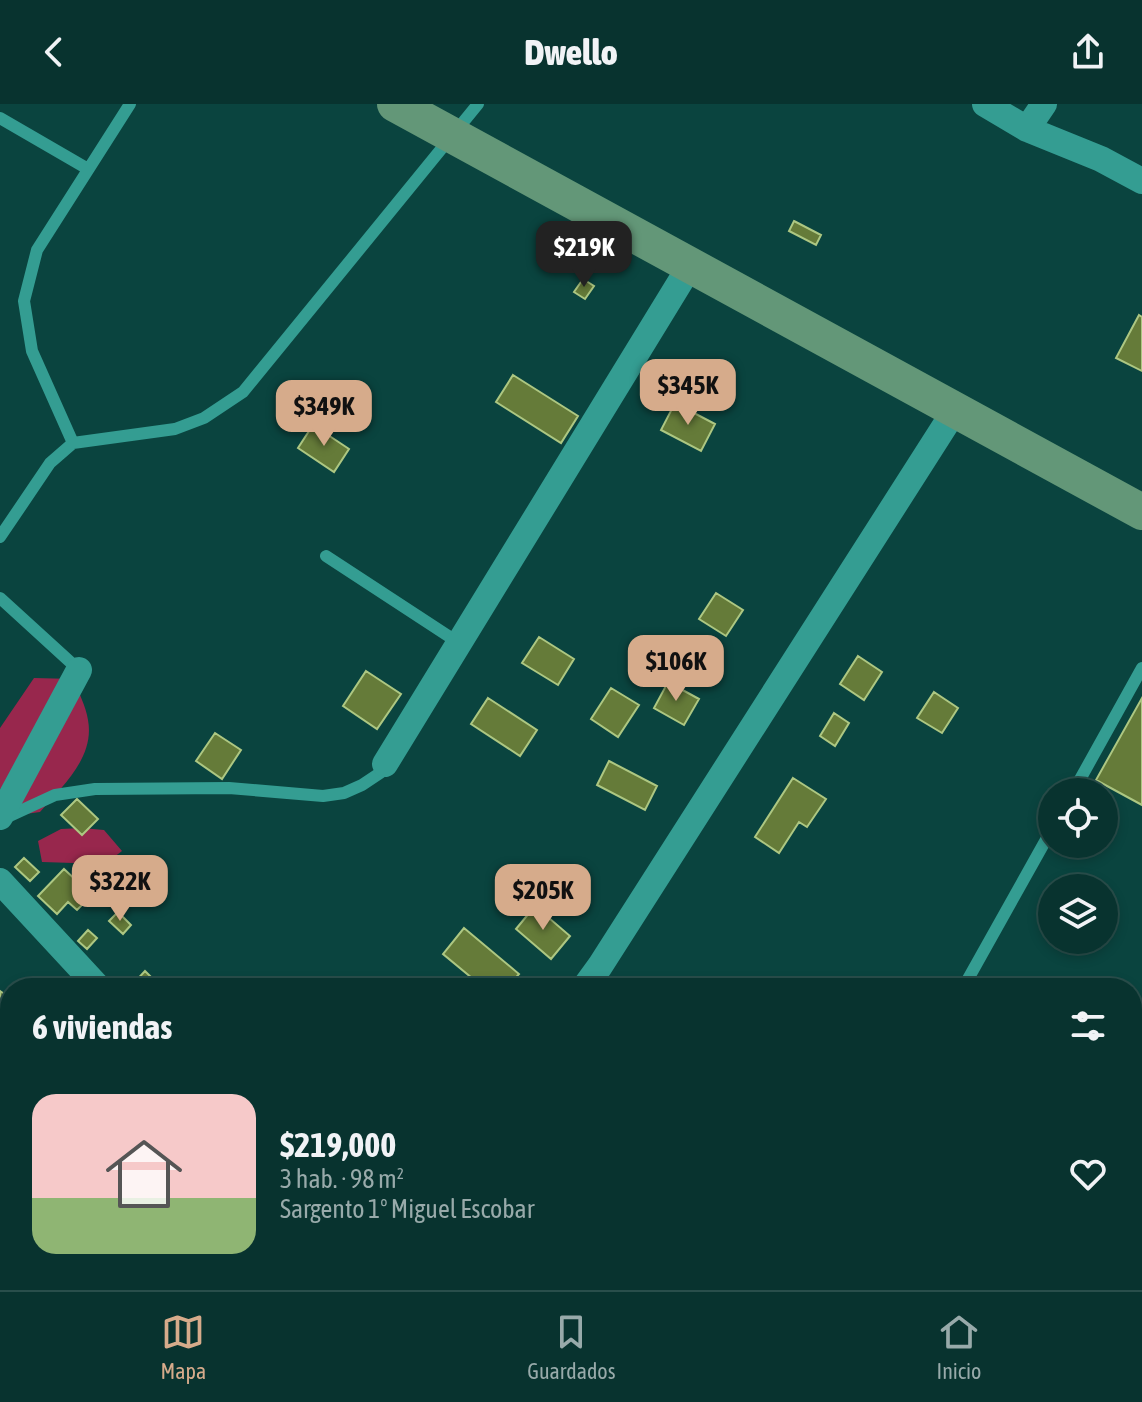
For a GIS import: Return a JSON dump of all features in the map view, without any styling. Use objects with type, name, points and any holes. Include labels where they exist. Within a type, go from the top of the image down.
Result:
[{"type":"street","points":[[395,104],[1142,512]]},
{"type":"street","points":[[985,104],[1027,129],[1101,159],[1142,181]]},
{"type":"street","points":[[1027,129],[1044,104]]},
{"type":"street","points":[[385,764],[690,266]]},
{"type":"street","points":[[591,978],[955,410]]},
{"type":"street","points":[[0,819],[79,670]]},
{"type":"street","points":[[0,881],[90,978]]},
{"type":"lane","points":[[73,443],[32,351],[24,301],[37,250],[130,104]]},
{"type":"lane","points":[[0,537],[50,463],[73,443],[175,429],[204,418],[243,392],[462,142],[478,104]]},
{"type":"lane","points":[[0,118],[88,169]]},
{"type":"lane","points":[[326,556],[459,643]]},
{"type":"lane","points":[[0,598],[79,670]]},
{"type":"lane","points":[[1081,778],[1142,668]]},
{"type":"lane","points":[[0,819],[55,795],[95,789],[229,788],[323,796],[344,793],[362,785],[380,773],[385,764]]},
{"type":"lane","points":[[969,978],[1038,854]]},
{"type":"shaded area","points":[[34,678],[74,679],[87,715],[89,734],[82,759],[58,792],[40,812],[18,815],[0,788],[0,728]]},
{"type":"shaded area","points":[[61,829],[104,830],[122,851],[105,864],[42,862],[38,841]]},
{"type":"building","points":[[794,221],[821,235],[816,245],[789,231]]},
{"type":"building","points":[[583,279],[594,286],[585,299],[574,292]]},
{"type":"building","points":[[1139,315],[1142,317],[1142,371],[1116,358]]},
{"type":"building","points":[[513,375],[578,416],[561,443],[496,402]]},
{"type":"building","points":[[675,403],[715,424],[701,451],[661,430]]},
{"type":"building","points":[[313,425],[349,449],[334,472],[298,448]]},
{"type":"building","points":[[716,593],[743,610],[726,636],[699,619]]},
{"type":"building","points":[[539,637],[574,659],[558,685],[522,663]]},
{"type":"building","points":[[858,656],[882,672],[864,700],[840,684]]},
{"type":"building","points":[[366,671],[401,694],[377,729],[343,706]]},
{"type":"building","points":[[668,682],[699,699],[684,725],[654,708]]},
{"type":"building","points":[[611,688],[639,705],[618,737],[591,719]]},
{"type":"building","points":[[934,692],[958,708],[942,733],[917,718]]},
{"type":"building","points":[[488,698],[537,730],[520,756],[471,724]]},
{"type":"building","points":[[1142,698],[1142,805],[1118,792],[1118,778],[1097,778]]},
{"type":"building","points":[[834,713],[849,723],[835,746],[820,736]]},
{"type":"building","points":[[215,733],[241,750],[222,779],[196,761]]},
{"type":"building","points":[[609,761],[657,786],[645,810],[597,785]]},
{"type":"building","points":[[793,778],[826,799],[807,827],[799,822],[779,853],[755,837]]},
{"type":"building","points":[[77,799],[98,819],[82,835],[61,815]]},
{"type":"building","points":[[24,858],[39,872],[30,881],[15,867]]},
{"type":"building","points":[[64,869],[92,895],[77,910],[68,902],[57,914],[38,896]]},
{"type":"building","points":[[535,906],[570,936],[551,959],[516,929]]},
{"type":"building","points":[[118,912],[131,925],[123,934],[109,921]]},
{"type":"building","points":[[464,928],[519,974],[516,978],[472,978],[443,954]]},
{"type":"building","points":[[88,930],[97,938],[87,949],[78,941]]},
{"type":"building","points":[[145,971],[152,978],[139,978]]}]
